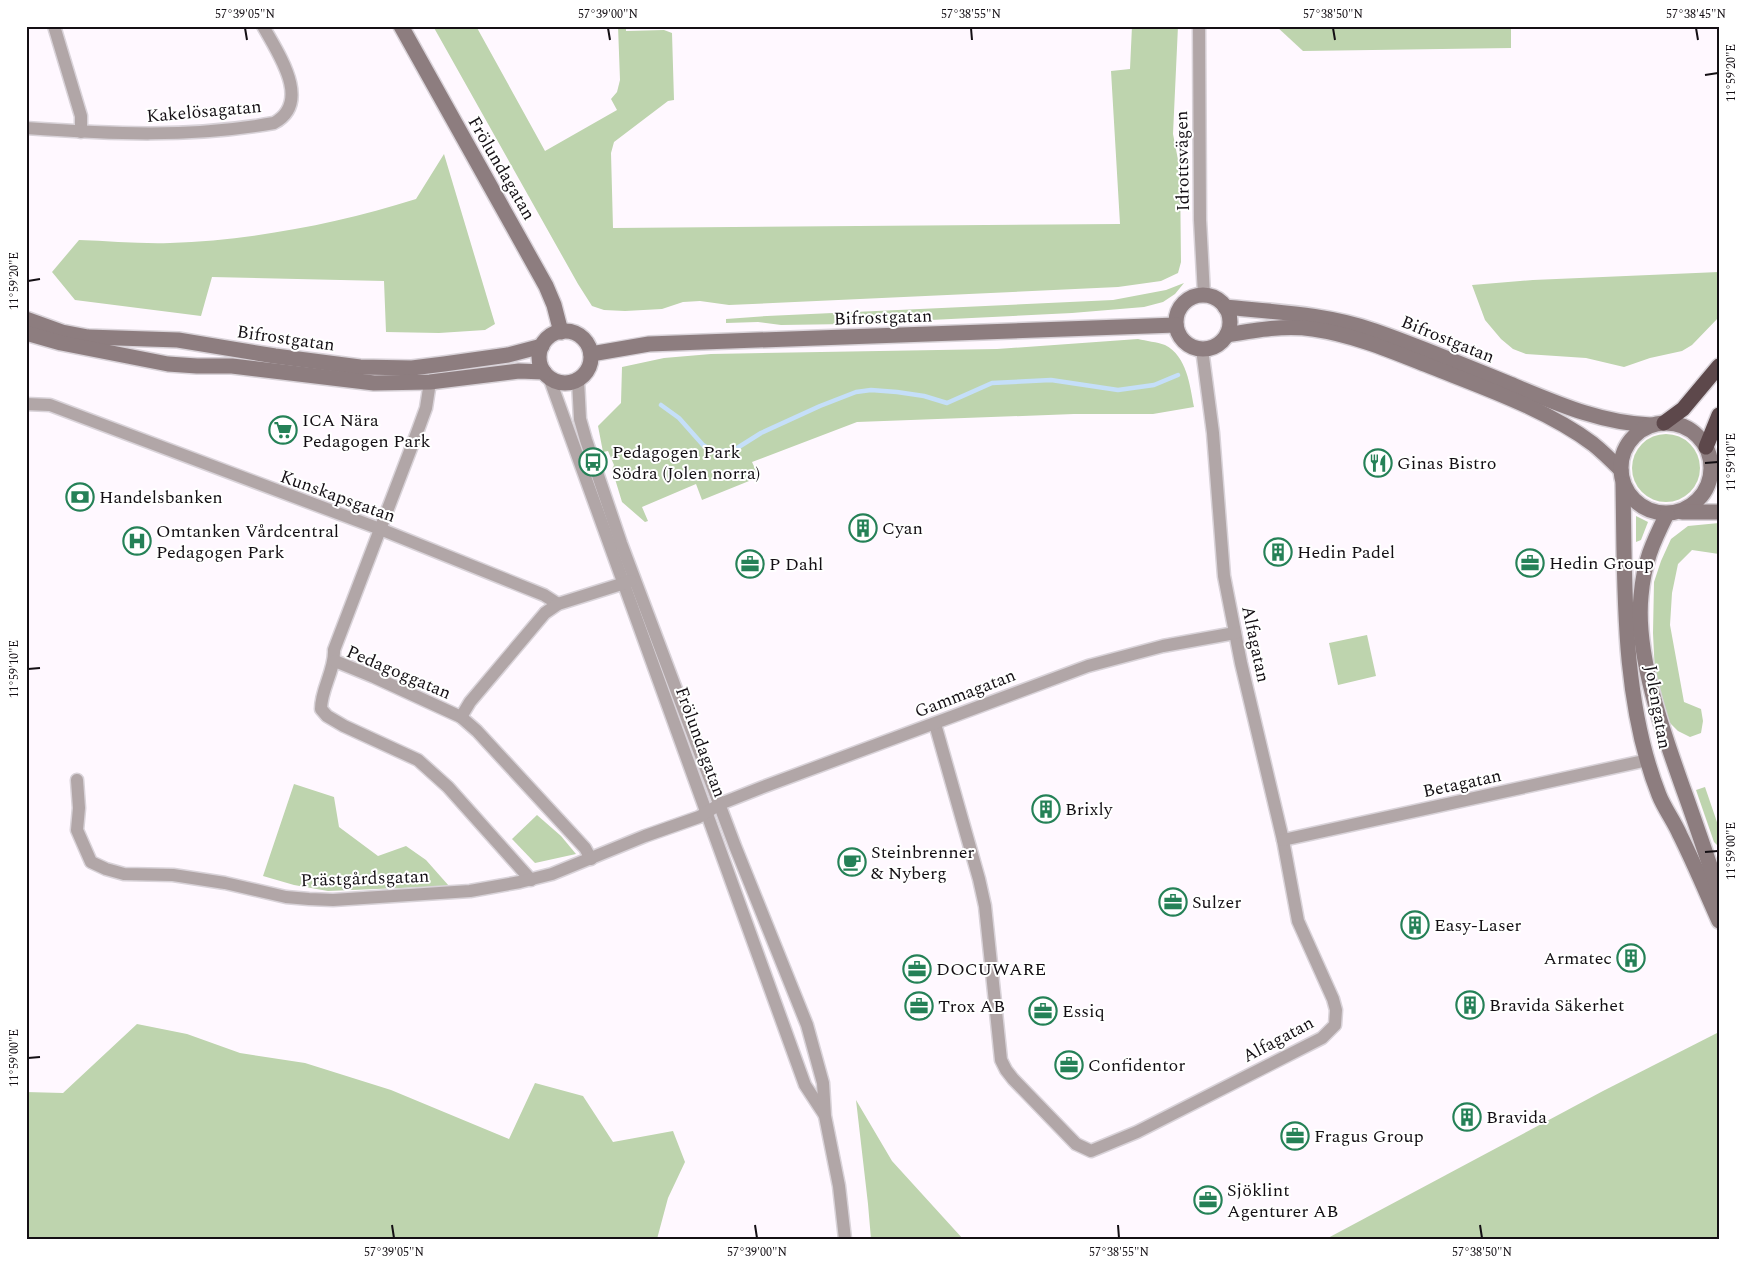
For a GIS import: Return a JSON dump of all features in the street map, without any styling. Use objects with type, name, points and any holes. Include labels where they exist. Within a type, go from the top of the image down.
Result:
[{"type":"highway","points":[[1658,424],[1684,409],[1719,366]]},
{"type":"highway","points":[[1706,447],[1719,415]]},
{"type":"main road","name":"Frölundagatan","points":[[401,26],[542,278],[554,305],[561,332]]},
{"type":"main road","name":"Bifrostgatan","points":[[1202,350],[1212,348],[1221,343],[1227,335],[1267,328],[1298,327],[1334,333],[1378,345],[1495,392],[1550,418],[1593,444],[1622,477],[1630,496],[1640,506],[1653,512],[1674,513],[1688,508],[1702,497],[1715,468],[1706,447],[1693,431],[1674,423],[1610,421],[1559,405],[1461,364],[1357,325],[1321,317],[1226,307],[1215,298],[1204,295]]},
{"type":"main road","points":[[1202,350],[1185,342],[1176,325],[1177,316],[1184,304],[1195,296],[1204,295]]},
{"type":"main road","points":[[1226,307],[1230,322],[1227,335]]},
{"type":"main road","name":"Bifrostgatan","points":[[26,319],[62,332],[88,337],[174,340],[360,367],[420,367],[508,355],[542,346],[550,336],[561,332]]},
{"type":"main road","name":"Bifrostgatan","points":[[591,354],[649,344],[1176,325]]},
{"type":"main road","points":[[561,332],[571,332],[581,336],[589,347],[591,354],[589,369],[578,380]]},
{"type":"main road","name":"Bifrostgatan","points":[[26,333],[61,343],[168,364],[232,366],[374,383],[430,382],[519,371],[546,374],[563,383],[578,380]]},
{"type":"main road","points":[[542,346],[539,359],[546,374]]},
{"type":"main road","points":[[1622,477],[1621,460],[1629,443],[1643,429],[1658,424]]},
{"type":"main road","name":"Jolengatan","points":[[1622,477],[1628,635],[1634,696],[1641,735],[1659,795],[1680,834],[1719,921]]},
{"type":"main road","points":[[1674,513],[1719,512]]},
{"type":"main road","name":"Jolengatan","points":[[1674,513],[1647,556],[1640,598],[1642,641],[1649,679],[1670,754],[1719,891]]},
{"type":"street","points":[[54,26],[81,116],[81,132]]},
{"type":"street","name":"Kakelösagatan","points":[[26,128],[158,135],[184,134],[274,123],[282,118],[289,107],[291,96],[290,77],[263,26]]},
{"type":"street","name":"Idrottsvägen","points":[[1199,26],[1200,220],[1204,295]]},
{"type":"street","name":"Alfagatan","points":[[935,724],[980,879],[985,906],[1001,1060],[1013,1079],[1076,1144],[1091,1151],[1137,1132],[1322,1038],[1335,1026],[1336,1010],[1333,999],[1298,921],[1283,840],[1235,633],[1224,576],[1212,433],[1202,350]]},
{"type":"street","name":"Frölundagatan","points":[[546,374],[630,582],[714,808],[805,1085],[825,1116]]},
{"type":"street","name":"Frölundagatan","points":[[578,380],[580,419],[630,582]]},
{"type":"street","points":[[335,661],[334,650],[426,408],[430,382]]},
{"type":"street","name":"Kunskapsgatan","points":[[26,404],[50,405],[380,530],[544,595],[558,604]]},
{"type":"street","points":[[461,717],[470,702],[545,613],[558,604],[630,582]]},
{"type":"street","name":"Gammagatan","points":[[714,808],[983,704],[1088,666],[1163,646],[1235,633]]},
{"type":"street","name":"Pedagoggatan","points":[[531,880],[448,787],[418,760],[327,716],[321,709],[321,702],[335,661],[461,717],[477,731],[585,848],[590,859]]},
{"type":"street","name":"Betagatan","points":[[1283,840],[1648,760]]},
{"type":"street","name":"Prästgårdsgatan","points":[[77,780],[79,808],[77,830],[91,862],[124,874],[173,875],[225,883],[286,897],[333,900],[470,891],[531,880],[552,874],[714,808]]},
{"type":"street","name":"Frölundagatan","points":[[714,808],[738,855],[806,1025],[823,1083],[825,1116],[839,1186],[844,1239]]},
{"type":"green space","points":[[433,26],[476,26],[545,151],[617,110],[611,99],[617,92],[620,80],[618,26],[626,26],[626,31],[664,30],[672,33],[674,100],[668,101],[614,142],[611,153],[613,228],[1120,224],[1111,71],[1130,69],[1132,26],[1178,26],[1173,134],[1180,170],[1181,262],[1178,273],[1161,281],[1118,287],[729,305],[700,301],[683,302],[662,309],[604,310],[592,306],[578,284]]},
{"type":"green space","points":[[1276,26],[1511,26],[1511,48],[1303,51]]},
{"type":"green space","points":[[444,154],[495,324],[485,330],[439,333],[386,332],[384,281],[212,277],[201,316],[75,300],[52,272],[79,240],[159,243],[232,238],[325,223],[416,199]]},
{"type":"green space","points":[[1719,272],[1719,317],[1692,345],[1682,351],[1650,358],[1624,367],[1586,358],[1526,354],[1513,349],[1501,339],[1485,320],[1472,285],[1533,280]]},
{"type":"green space","points":[[1184,283],[1175,294],[1163,302],[1144,307],[1072,313],[848,324],[781,325],[758,322],[726,323],[726,319],[767,316],[1113,300],[1166,290]]},
{"type":"green space","points":[[1138,339],[1165,345],[1178,356],[1186,372],[1194,407],[1153,414],[1074,414],[857,422],[752,462],[759,477],[702,500],[696,484],[642,507],[648,521],[645,522],[622,502],[612,469],[614,465],[608,451],[603,452],[598,426],[621,403],[622,367],[664,358],[711,354],[997,349]]},
{"type":"green space","points":[[1666,434],[1679,437],[1690,444],[1697,455],[1700,468],[1697,481],[1690,492],[1679,499],[1666,502],[1653,499],[1642,492],[1635,481],[1632,468],[1635,455],[1642,444],[1653,437]]},
{"type":"green space","points":[[1636,516],[1648,522],[1641,540],[1636,542]]},
{"type":"green space","points":[[1719,523],[1719,554],[1692,550],[1678,564],[1672,593],[1670,625],[1684,702],[1701,709],[1703,721],[1701,733],[1690,737],[1678,731],[1667,720],[1655,675],[1653,633],[1654,582],[1671,539],[1688,526]]},
{"type":"green space","points":[[1367,635],[1376,676],[1338,685],[1329,643]]},
{"type":"green space","points":[[294,784],[334,797],[339,827],[378,856],[406,846],[426,860],[449,886],[328,891],[294,885],[263,876]]},
{"type":"green space","points":[[1705,787],[1719,828],[1719,847],[1714,842],[1696,790]]},
{"type":"green space","points":[[537,815],[561,836],[576,854],[535,863],[512,839]]},
{"type":"green space","points":[[137,1024],[187,1034],[240,1053],[305,1063],[391,1090],[509,1139],[535,1083],[583,1096],[613,1142],[673,1131],[685,1162],[668,1198],[657,1239],[26,1239],[26,1092],[63,1093]]},
{"type":"green space","points":[[1719,1032],[1719,1239],[1326,1239],[1603,1091]]},
{"type":"green space","points":[[856,1100],[892,1161],[963,1239],[871,1239]]},
{"type":"waterway","points":[[661,405],[679,418],[703,445],[713,451],[723,451],[734,450],[761,433],[856,392],[871,390],[897,392],[924,396],[947,403],[992,383],[1051,380],[1118,390],[1154,385],[1178,375]]},
{"type":"place","name":"ICA Nära Pedagogen Park","points":[[283,430]]},
{"type":"place","name":"Pedagogen Park Södra (Jolen norra)","points":[[593,462]]},
{"type":"place","name":"Ginas Bistro","points":[[1378,463]]},
{"type":"place","name":"Handelsbanken","points":[[80,497]]},
{"type":"place","name":"Cyan","points":[[863,528]]},
{"type":"place","name":"Omtanken Vårdcentral Pedagogen Park","points":[[137,541]]},
{"type":"place","name":"Hedin Padel","points":[[1278,552]]},
{"type":"place","name":"Hedin Group","points":[[1530,563]]},
{"type":"place","name":"P Dahl","points":[[750,564]]},
{"type":"place","name":"Brixly","points":[[1046,809]]},
{"type":"place","name":"Steinbrenner & Nyberg","points":[[852,862]]},
{"type":"place","name":"Sulzer","points":[[1173,902]]},
{"type":"place","name":"Easy-Laser","points":[[1415,925]]},
{"type":"place","name":"Armatec","points":[[1631,958]]},
{"type":"place","name":"DOCUWARE","points":[[917,969]]},
{"type":"place","name":"Bravida Säkerhet","points":[[1470,1005]]},
{"type":"place","name":"Trox AB","points":[[919,1006]]},
{"type":"place","name":"Essiq","points":[[1043,1011]]},
{"type":"place","name":"Confidentor","points":[[1069,1065]]},
{"type":"place","name":"Bravida","points":[[1467,1117]]},
{"type":"place","name":"Fragus Group","points":[[1295,1136]]},
{"type":"place","name":"Sjöklint Agenturer AB","points":[[1208,1200]]}]
